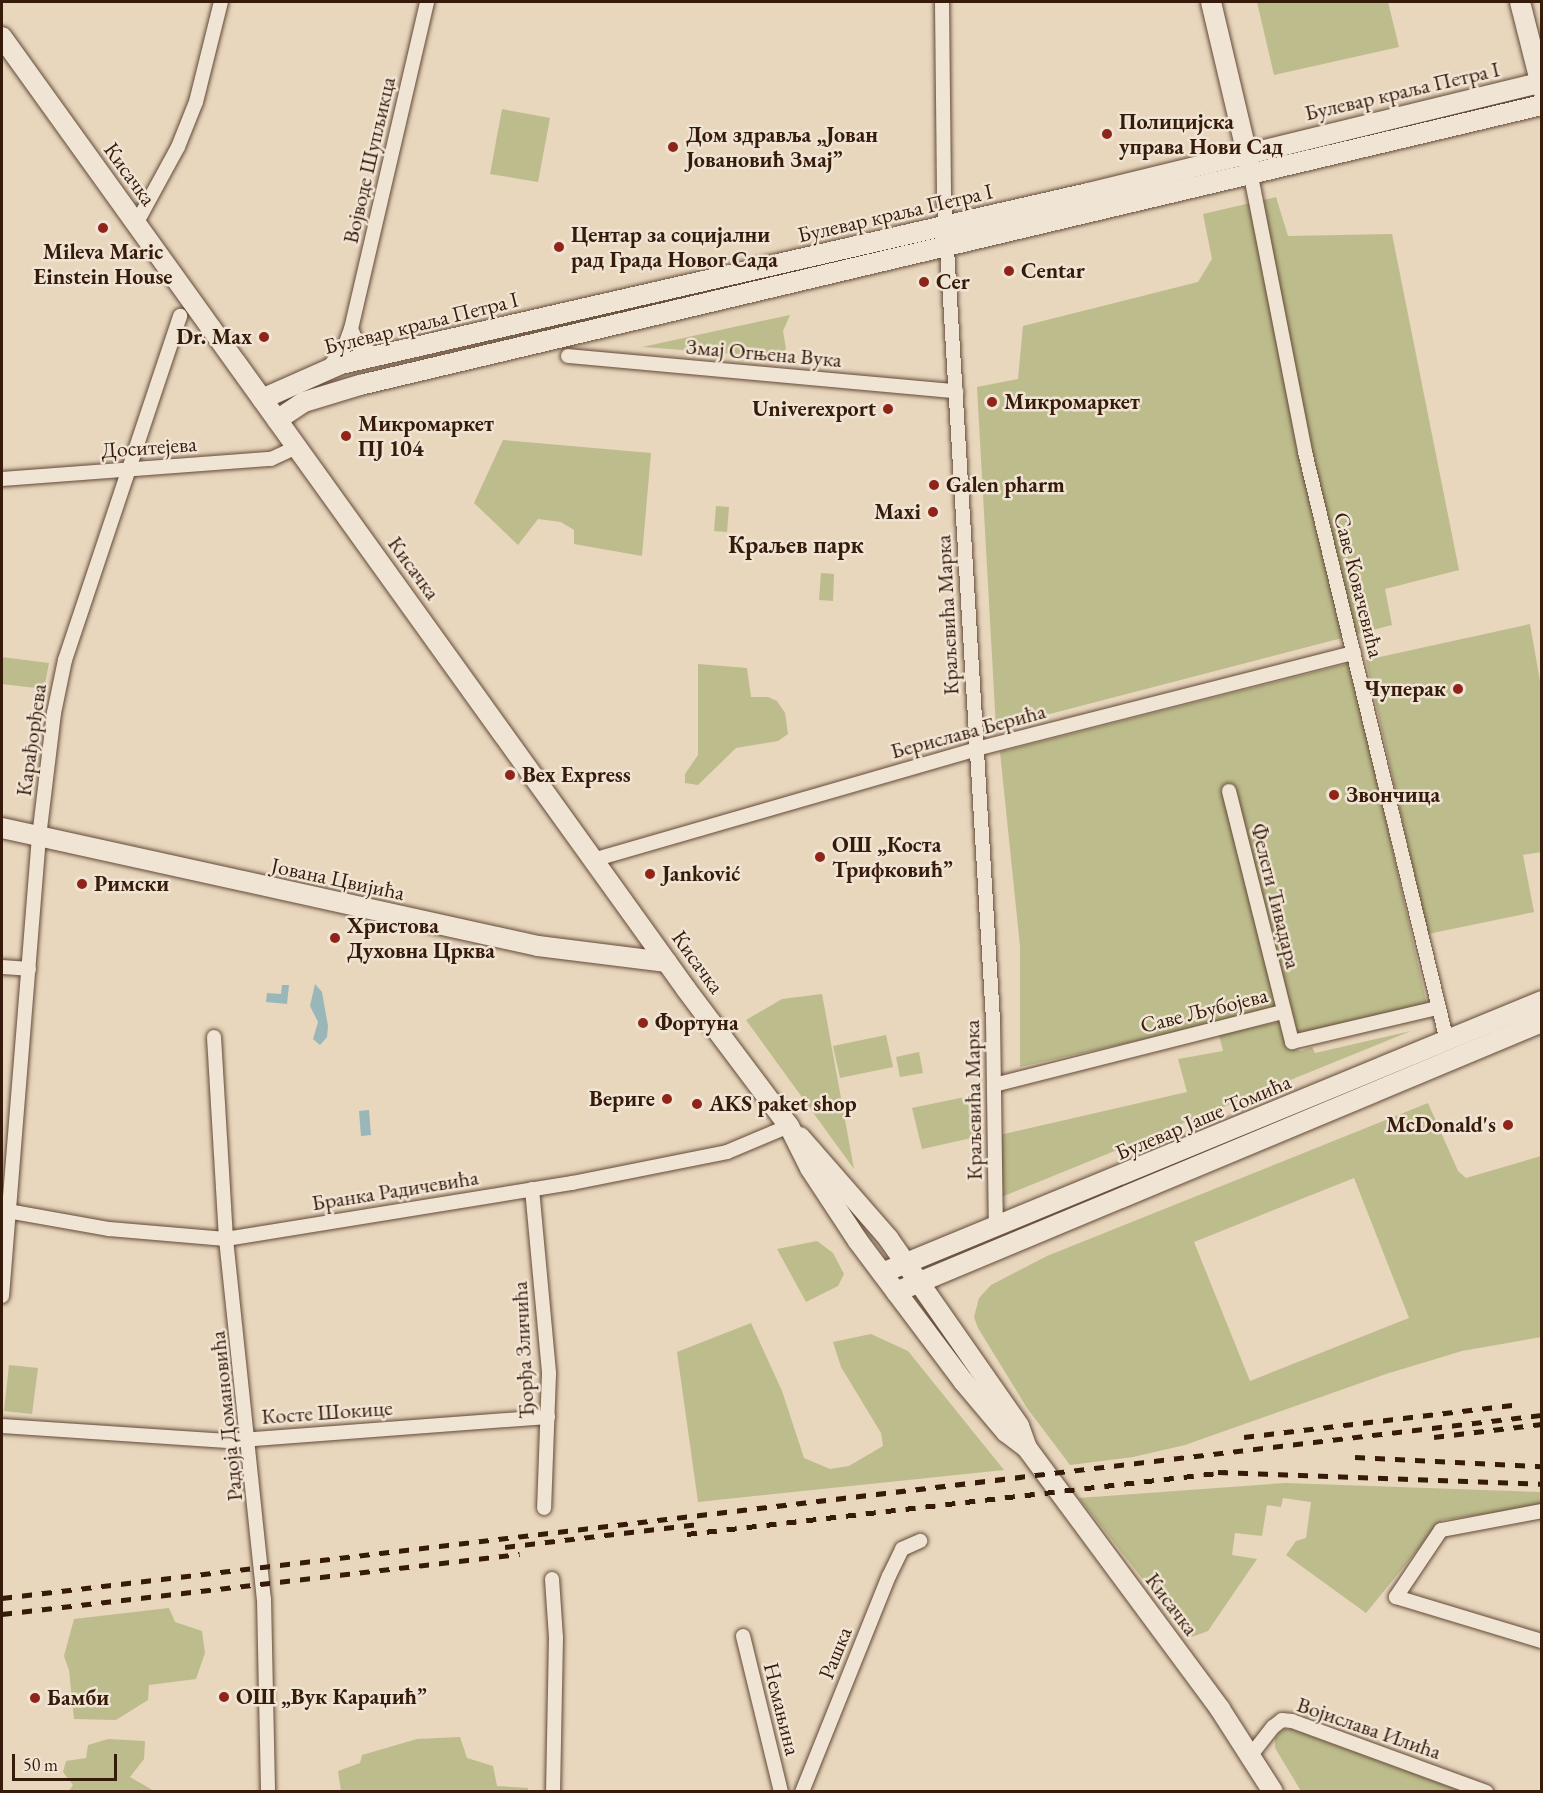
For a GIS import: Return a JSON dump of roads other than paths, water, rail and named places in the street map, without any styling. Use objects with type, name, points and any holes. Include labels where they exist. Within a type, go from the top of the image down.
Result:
[{"type":"street","points":[[136,224],[178,147],[196,102],[221,2]]},
{"type":"street","name":"Војводе Шупљикца","points":[[327,369],[344,348],[351,329],[427,2]]},
{"type":"street","name":"Краљевића Марка","points":[[942,2],[946,225],[994,1085],[996,1227]]},
{"type":"street","points":[[1211,2],[1249,162]]},
{"type":"street","points":[[1520,2],[1541,84]]},
{"type":"street","name":"Кисачка","points":[[2,37],[596,859],[667,962],[789,1126],[840,1178],[920,1282],[1019,1426],[1027,1449]]},
{"type":"street","name":"Булевар краља Петра I","points":[[277,420],[304,402],[360,385],[947,246],[1541,84]]},
{"type":"street","name":"Булевар краља Петра I","points":[[262,399],[327,369],[946,225],[1249,162],[1542,105]]},
{"type":"street","name":"Саве Ковачевића","points":[[1249,162],[1305,452],[1437,1008],[1447,1041]]},
{"type":"street","name":"Карађорђева","points":[[2,1296],[5,1210],[29,969],[39,837],[54,713],[65,660],[180,316]]},
{"type":"street","points":[[351,329],[358,347],[380,356]]},
{"type":"street","name":"Змај Огњена Вука","points":[[568,356],[956,391]]},
{"type":"street","name":"Доситејева","points":[[2,479],[272,459],[297,447]]},
{"type":"street","name":"Берислава Берића","points":[[596,859],[976,749],[1354,653]]},
{"type":"street","name":"Фелеги Тивадара","points":[[1229,791],[1283,1012]]},
{"type":"street","name":"Јована Цвијића","points":[[2,828],[538,946],[667,962]]},
{"type":"street","points":[[2,967],[29,969]]},
{"type":"street","name":"Булевар Јаше Томића","points":[[882,1273],[1542,1001]]},
{"type":"street","name":"Саве Љубојева","points":[[994,1085],[1283,1012],[1292,1042],[1298,1042],[1437,1008]]},
{"type":"street","name":"Булевар Јаше Томића","points":[[896,1292],[1542,1022]]},
{"type":"street","name":"Радоја Домановића","points":[[214,1037],[226,1239],[250,1439],[264,1599],[268,1791]]},
{"type":"street","name":"Кисачка","points":[[789,1126],[810,1168],[882,1273],[1006,1432],[1027,1449],[1251,1755],[1273,1791]]},
{"type":"street","name":"Бранка Радичевића","points":[[5,1210],[109,1229],[226,1239],[532,1189],[728,1152],[789,1126]]},
{"type":"street","name":"Ђорђа Зличића","points":[[532,1189],[549,1374],[544,1508]]},
{"type":"street","name":"Косте Шокице","points":[[2,1426],[201,1441],[548,1417]]},
{"type":"street","points":[[1542,1511],[1449,1525],[1441,1530],[1396,1597],[1542,1641]]},
{"type":"street","name":"Рашка","points":[[802,1791],[902,1549],[920,1541]]},
{"type":"street","points":[[552,1579],[556,1637],[553,1791]]},
{"type":"street","name":"Немањина","points":[[743,1636],[782,1791]]},
{"type":"street","name":"Војислава Илића","points":[[1251,1755],[1282,1719],[1292,1720],[1486,1791]]},
{"type":"water","points":[[315,984],[322,992],[328,1026],[327,1037],[320,1045],[313,1039],[318,1022],[310,1006]]},
{"type":"water","points":[[282,985],[289,985],[287,1004],[266,1002],[267,993],[281,994]]},
{"type":"water","points":[[369,1110],[371,1135],[361,1136],[359,1111]]},
{"type":"railway","points":[[1244,1437],[1512,1405]]},
{"type":"railway","points":[[2,1598],[1542,1415]]},
{"type":"railway","points":[[1434,1437],[1542,1424]]},
{"type":"railway","points":[[1355,1457],[1542,1466]]},
{"type":"railway","points":[[1218,1472],[1542,1484]]},
{"type":"railway","points":[[687,1534],[1226,1472]]},
{"type":"railway","points":[[505,1547],[699,1524]]},
{"type":"railway","points":[[2,1614],[520,1554]]},
{"type":"place","name":"Полицијска управа Нови Сад","points":[[1107,134]]},
{"type":"place","name":"Дом здравља „Јован Јовановић Змај”","points":[[673,147]]},
{"type":"place","name":"Mileva Maric Einstein House","points":[[103,228]]},
{"type":"place","name":"Центар за социјални рад Града Новог Сада","points":[[559,247]]},
{"type":"place","name":"Centar","points":[[1009,271]]},
{"type":"place","name":"Cer","points":[[924,282]]},
{"type":"place","name":"Dr. Max","points":[[264,337]]},
{"type":"place","name":"Микромаркет","points":[[992,402]]},
{"type":"place","name":"Univerexport","points":[[888,409]]},
{"type":"place","name":"Микромаркет ПЈ 104","points":[[346,436]]},
{"type":"place","name":"Galen pharm","points":[[934,485]]},
{"type":"place","name":"Maxi","points":[[933,512]]},
{"type":"place","name":"Чуперак","points":[[1458,689]]},
{"type":"place","name":"Bex Express","points":[[510,775]]},
{"type":"place","name":"Звончица","points":[[1334,795]]},
{"type":"place","name":"ОШ „Коста Трифковић”","points":[[820,857]]},
{"type":"place","name":"Janković","points":[[650,874]]},
{"type":"place","name":"Римски","points":[[82,884]]},
{"type":"place","name":"Христова Духовна Црква","points":[[335,938]]},
{"type":"place","name":"Фортуна","points":[[643,1023]]},
{"type":"place","name":"Вериге","points":[[667,1099]]},
{"type":"place","name":"AKS paket shop","points":[[697,1104]]},
{"type":"place","name":"McDonald's","points":[[1508,1125]]},
{"type":"place","name":"ОШ „Вук Караџић”","points":[[224,1697]]},
{"type":"place","name":"Бамби","points":[[35,1698]]},
{"type":"district","name":"Краљев парк","points":[[796,545]]}]
